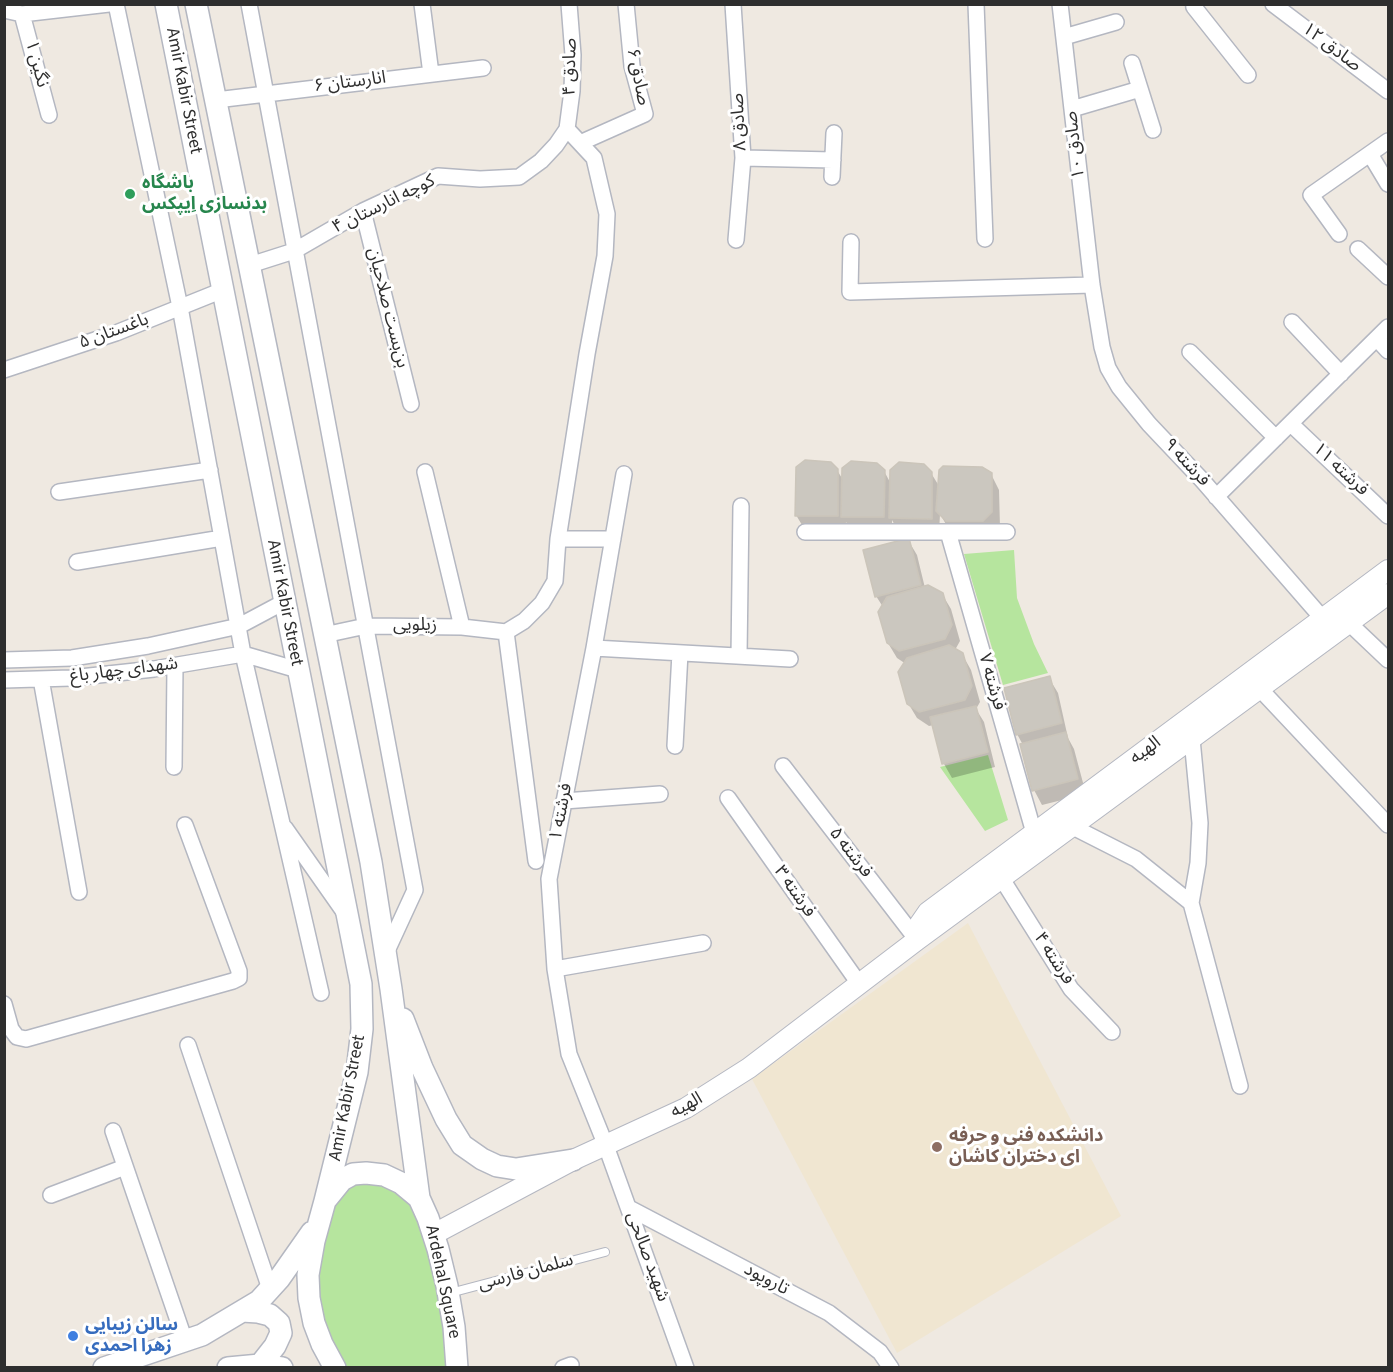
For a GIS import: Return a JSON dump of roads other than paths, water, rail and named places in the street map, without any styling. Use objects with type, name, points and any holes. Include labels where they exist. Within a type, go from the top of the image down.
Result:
[{"type":"main road","name":"Amir Kabir Street","points":[[166,4],[361,984],[362,1029],[357,1072],[326,1201]]},
{"type":"main road","name":"Amir Kabir Street","points":[[196,4],[371,862],[392,988],[419,1198]]},
{"type":"main road","points":[[392,988],[422,1068],[446,1119],[462,1144],[482,1159],[497,1166],[516,1169],[573,1160]]},
{"type":"main road","points":[[335,1368],[314,1323],[309,1298],[308,1275],[326,1201],[342,1180],[352,1174],[366,1173],[384,1175],[401,1183],[419,1198]]},
{"type":"main road","name":"Ardehal Square","points":[[419,1198],[434,1234],[448,1293],[454,1327],[457,1368]]},
{"type":"main road","points":[[104,1368],[202,1335],[259,1301],[320,1222]]},
{"type":"main road","points":[[242,1311],[270,1315],[279,1323],[281,1334],[260,1365]]},
{"type":"main road","points":[[228,1368],[260,1365],[282,1368]]},
{"type":"street","points":[[4,10],[22,14],[40,8],[110,4]]},
{"type":"street","points":[[116,4],[180,307],[243,654],[321,993]]},
{"type":"street","points":[[249,4],[415,890],[386,953]]},
{"type":"street","points":[[422,4],[431,74]]},
{"type":"street","name":"صادق ۴","points":[[567,129],[572,91],[573,55],[569,4]]},
{"type":"street","name":"صادق ۶","points":[[580,143],[645,114],[632,66],[626,4]]},
{"type":"street","name":"صادق ۸","points":[[733,4],[743,158],[736,240]]},
{"type":"street","points":[[976,4],[985,239]]},
{"type":"street","name":"صادق ۱۰","points":[[1060,4],[1092,285]]},
{"type":"street","points":[[1196,4],[1194,7],[1248,75]]},
{"type":"street","name":"صادق ۱۲","points":[[1273,4],[1389,91]]},
{"type":"street","name":"نگین ۱","points":[[22,14],[49,115]]},
{"type":"street","points":[[1064,37],[1116,22]]},
{"type":"street","points":[[1132,63],[1153,130]]},
{"type":"street","name":"انارستان ۶","points":[[216,100],[483,68]]},
{"type":"street","points":[[1072,109],[1140,89]]},
{"type":"street","points":[[536,861],[506,632],[525,621],[542,603],[555,581],[558,539],[605,256],[607,214],[594,158],[567,129]]},
{"type":"street","name":"کوچه انارستان ۴","points":[[250,265],[294,251],[363,211],[438,176],[480,179],[519,177],[541,161],[567,129]]},
{"type":"street","points":[[832,177],[834,133]]},
{"type":"street","points":[[1339,234],[1311,195],[1389,141]]},
{"type":"street","points":[[1370,154],[1389,184]]},
{"type":"street","points":[[743,158],[833,160]]},
{"type":"street","name":"بن‌بست صلاحیان","points":[[363,211],[411,404]]},
{"type":"street","points":[[851,242],[850,292],[1092,285]]},
{"type":"street","points":[[1358,249],[1389,277]]},
{"type":"street","name":"فرشته ۹","points":[[1092,285],[1102,347],[1108,368],[1119,387],[1149,424],[1323,619]]},
{"type":"street","name":"باغستان ۵","points":[[4,370],[116,333],[223,290]]},
{"type":"street","points":[[1292,322],[1341,374]]},
{"type":"street","points":[[1216,497],[1389,327]]},
{"type":"street","points":[[1377,339],[1389,351]]},
{"type":"street","points":[[1190,352],[1276,438]]},
{"type":"street","name":"فرشته ۱۱","points":[[1291,424],[1389,516]]},
{"type":"street","points":[[59,492],[210,470]]},
{"type":"street","points":[[425,472],[462,627]]},
{"type":"street","name":"فرشته ۱","points":[[606,1146],[569,1054],[555,969],[549,879],[594,648],[624,474]]},
{"type":"street","points":[[739,656],[741,506]]},
{"type":"street","points":[[806,532],[1007,532]]},
{"type":"street","name":"فرشته ۷","points":[[948,532],[1034,832]]},
{"type":"street","points":[[77,562],[222,538]]},
{"type":"street","points":[[558,539],[613,539]]},
{"type":"street","name":"الهیه","points":[[434,1234],[573,1160],[686,1108],[759,1061],[917,940],[1192,739],[1235,696],[1323,619],[1389,570]]},
{"type":"street","name":"الهیه","points":[[917,940],[920,925],[927,912],[1034,832],[1235,696],[1260,689],[1389,594]]},
{"type":"street","name":"شهدای چهار باغ","points":[[4,660],[72,658],[148,646],[239,626],[284,602]]},
{"type":"street","points":[[1350,622],[1389,660]]},
{"type":"street","name":"زیلویی","points":[[324,635],[366,626],[462,627],[506,632]]},
{"type":"street","points":[[594,648],[790,659]]},
{"type":"street","points":[[675,746],[680,653]]},
{"type":"street","points":[[243,654],[298,670]]},
{"type":"street","name":"شهدای چهار باغ","points":[[4,680],[71,678],[175,666],[243,654]]},
{"type":"street","points":[[174,767],[175,666]]},
{"type":"street","points":[[40,678],[79,892]]},
{"type":"street","points":[[1260,689],[1389,825]]},
{"type":"street","points":[[1192,739],[1200,823],[1198,863],[1191,903],[1240,1086]]},
{"type":"street","name":"فرشته ۵","points":[[783,766],[917,940]]},
{"type":"street","points":[[564,801],[660,794]]},
{"type":"street","name":"فرشته ۳","points":[[728,798],[860,985]]},
{"type":"street","points":[[282,823],[347,917]]},
{"type":"street","points":[[4,1004],[11,1029],[17,1037],[26,1039],[239,978],[239,971],[185,825]]},
{"type":"street","points":[[1073,827],[1136,859],[1191,903]]},
{"type":"street","name":"فرشته ۴","points":[[1002,879],[1071,989],[1112,1032]]},
{"type":"street","points":[[555,969],[703,943]]},
{"type":"street","points":[[189,1045],[270,1289]]},
{"type":"street","points":[[113,1131],[185,1341]]},
{"type":"street","name":"شهید صالحی","points":[[606,1146],[686,1368]]},
{"type":"street","points":[[51,1195],[126,1167]]},
{"type":"street","name":"تاروپود","points":[[629,1208],[829,1314],[880,1352],[891,1368]]},
{"type":"lane","name":"سلمان فارسی","points":[[448,1293],[605,1252]]},
{"type":"place","name":"باشگاه بدنسازی اِیپکس","points":[[130,194]]},
{"type":"place","name":"دانشکده فنی و حرفه ای دختران کاشان","points":[[937,1147]]},
{"type":"place","name":"سالن‌ زیبایی زهرا احمدی","points":[[73,1336]]}]
